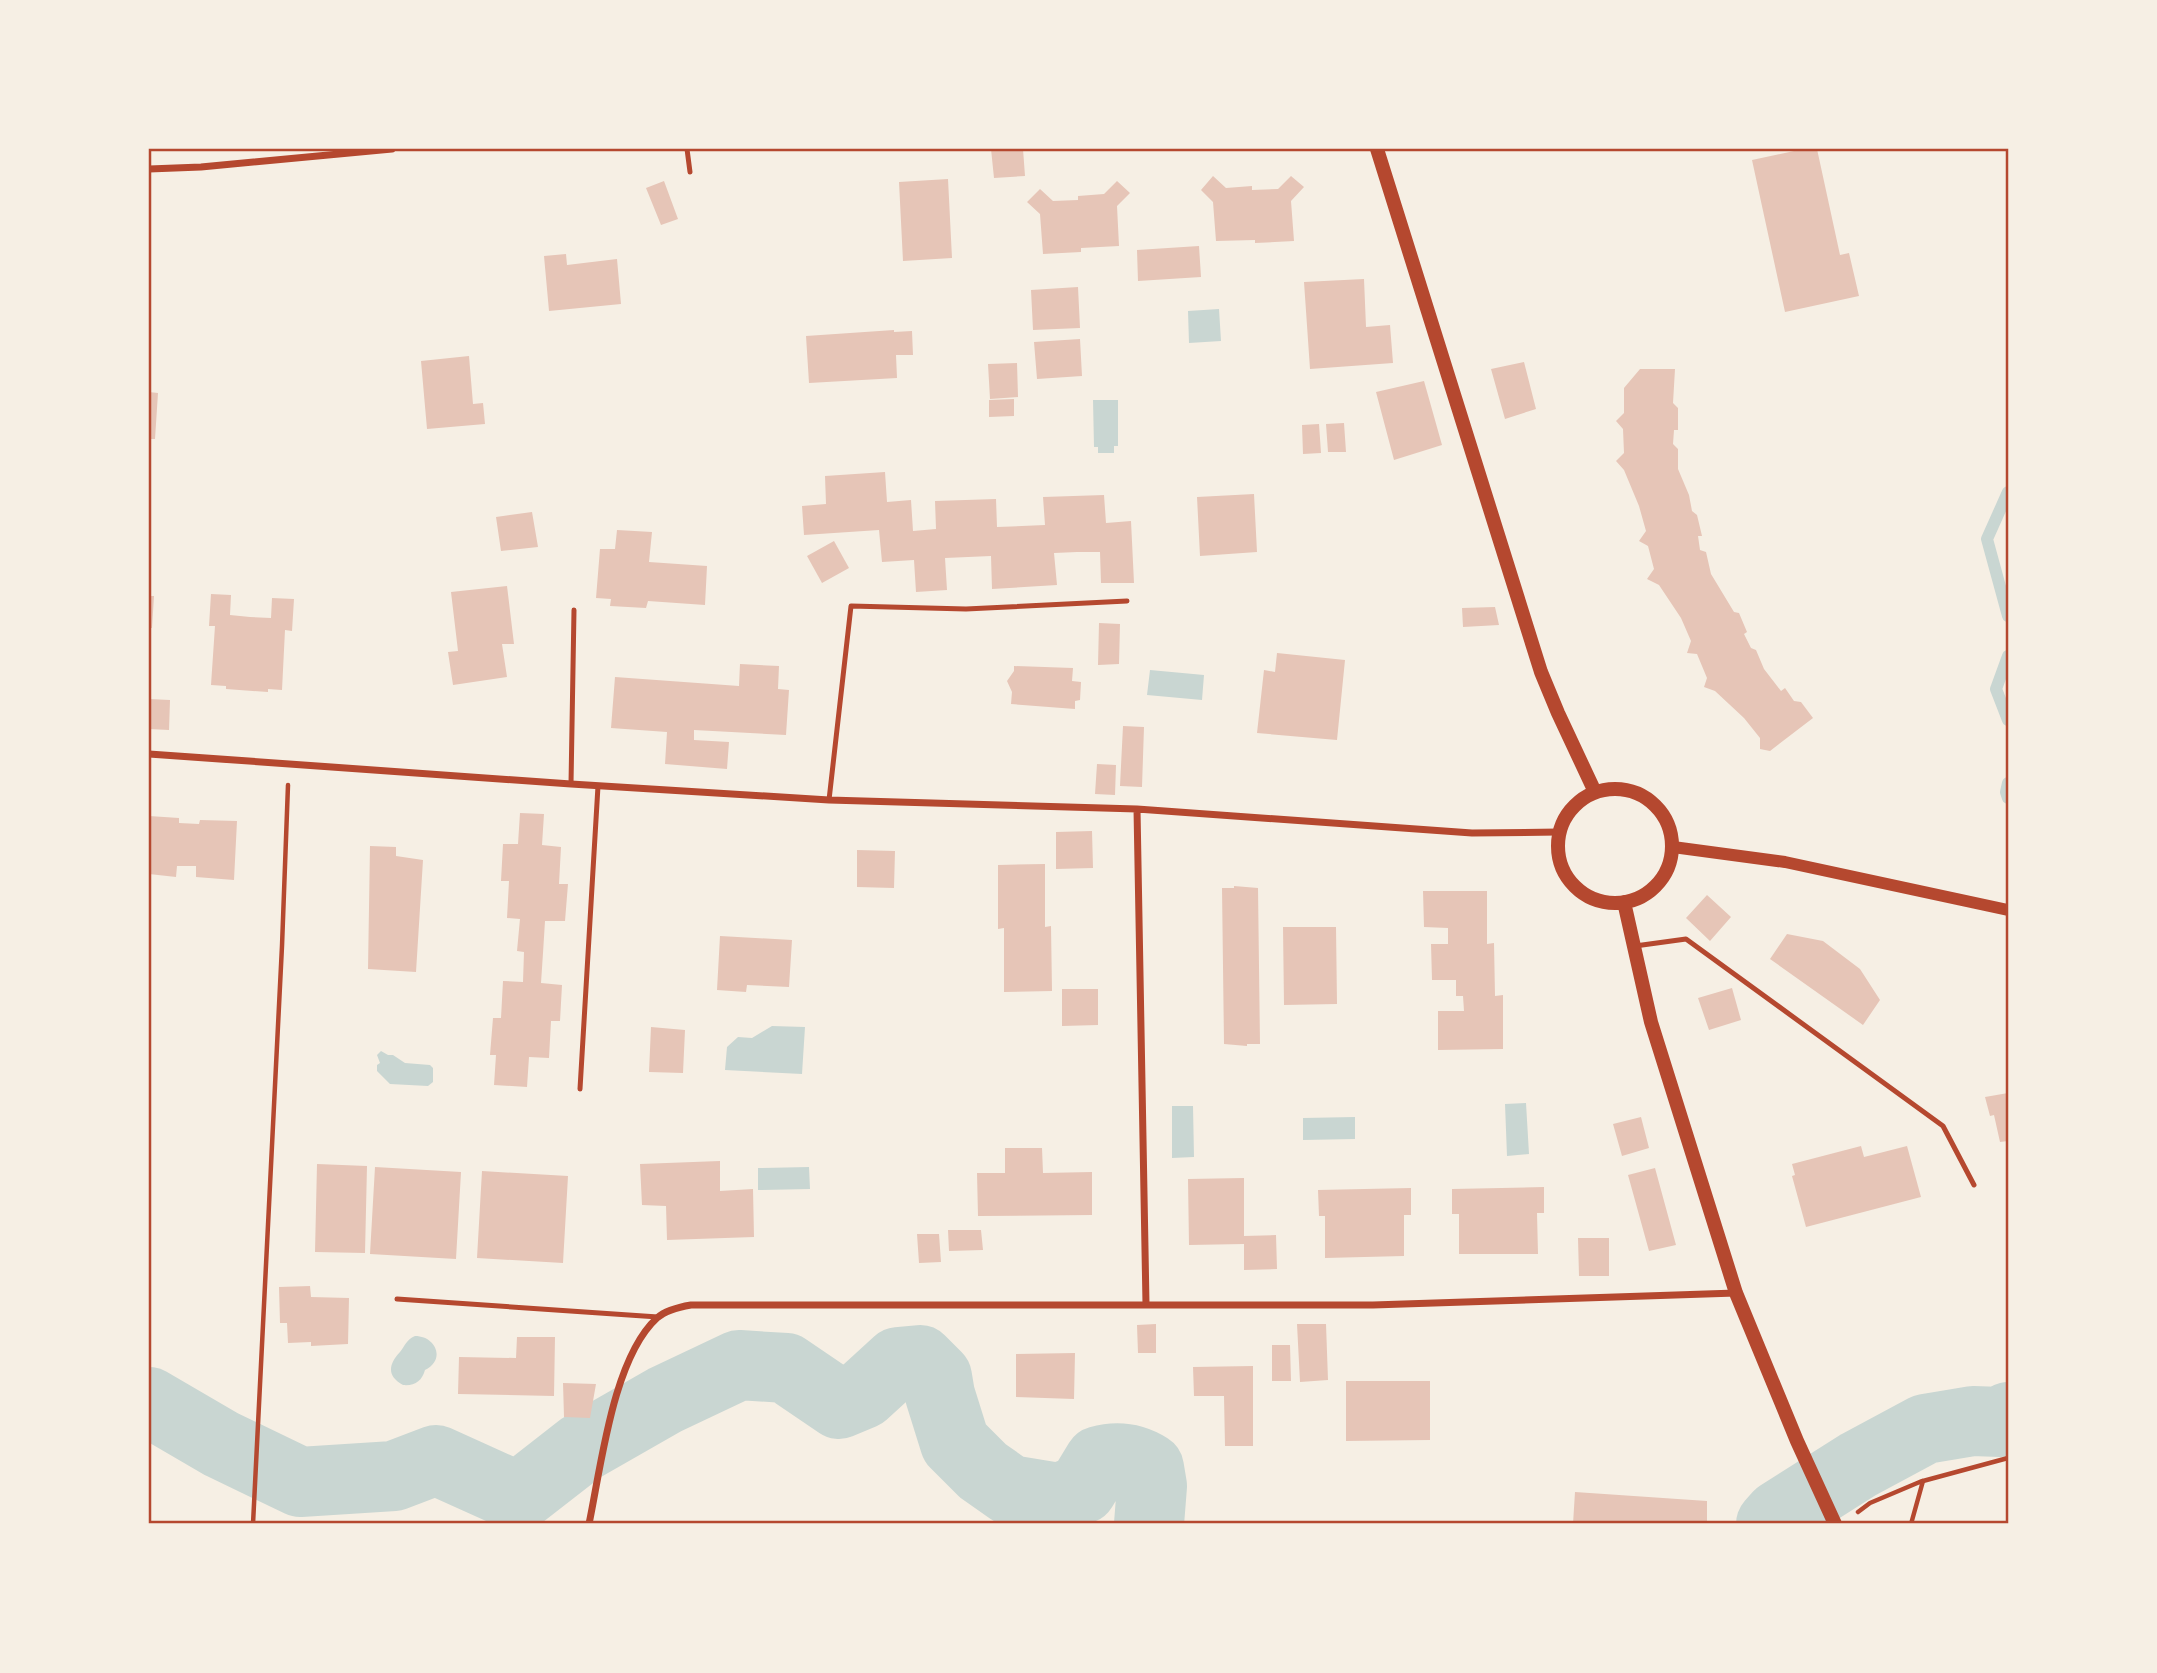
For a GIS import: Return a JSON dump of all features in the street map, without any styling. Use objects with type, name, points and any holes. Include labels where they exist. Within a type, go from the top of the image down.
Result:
[{"type":"main road","points":[[1377,149],[1541,672],[1595,792]]},
{"type":"main road","points":[[1611,789],[1632,791],[1649,800],[1662,813],[1671,832],[1674,847],[1668,868],[1658,883],[1643,896],[1624,902],[1606,903],[1591,898],[1575,887],[1561,865],[1559,832],[1565,817],[1584,798],[1595,792],[1611,789]]},
{"type":"main road","points":[[1624,902],[1659,1048],[1736,1293],[1797,1441],[1835,1524]]},
{"type":"street","points":[[149,169],[201,167],[393,149]]},
{"type":"street","points":[[149,754],[829,800],[1137,809],[1472,833],[1559,832]]},
{"type":"street","points":[[1137,809],[1146,1304]]},
{"type":"street","points":[[1674,847],[1785,862],[2008,910]]},
{"type":"street","points":[[589,1524],[614,1402],[628,1359],[640,1337],[658,1317],[674,1308],[691,1305],[1373,1305],[1736,1293]]},
{"type":"lane","points":[[687,149],[690,172]]},
{"type":"lane","points":[[829,800],[851,606],[966,609],[1127,601]]},
{"type":"lane","points":[[571,784],[574,610]]},
{"type":"lane","points":[[580,1090],[598,786]]},
{"type":"lane","points":[[1635,946],[1686,939],[1943,1126],[1974,1185]]},
{"type":"lane","points":[[397,1299],[658,1317]]},
{"type":"path","points":[[253,1524],[282,946],[288,763]]},
{"type":"path","points":[[1851,1517],[1870,1503],[1923,1481],[2008,1458]]},
{"type":"path","points":[[1911,1524],[1923,1481]]},
{"type":"shaded area","points":[[1219,309],[1221,341],[1189,343],[1188,311]]},
{"type":"shaded area","points":[[1093,400],[1118,400],[1118,446],[1114,446],[1114,453],[1098,453],[1098,447],[1094,447]]},
{"type":"shaded area","points":[[1150,670],[1204,675],[1202,700],[1147,695]]},
{"type":"shaded area","points":[[772,1026],[805,1027],[802,1074],[725,1070],[727,1047],[738,1037],[752,1038]]},
{"type":"shaded area","points":[[381,1051],[405,1063],[430,1065],[433,1068],[433,1082],[428,1086],[390,1084],[377,1071],[377,1065],[380,1063],[377,1055]]},
{"type":"shaded area","points":[[1526,1103],[1529,1154],[1507,1156],[1505,1104]]},
{"type":"shaded area","points":[[1172,1106],[1193,1106],[1194,1157],[1172,1158]]},
{"type":"shaded area","points":[[1355,1117],[1355,1139],[1303,1140],[1303,1118]]},
{"type":"shaded area","points":[[809,1167],[810,1189],[758,1190],[758,1168]]},
{"type":"shaded area","points":[[415,1336],[433,1344],[437,1355],[417,1382],[403,1385],[394,1378],[391,1366],[406,1343]]},
{"type":"building","points":[[991,149],[1023,149],[1025,176],[994,178]]},
{"type":"building","points":[[1803,149],[1817,149],[1840,255],[1849,253],[1859,296],[1785,312],[1752,160]]},
{"type":"building","points":[[1213,176],[1226,188],[1252,186],[1252,190],[1278,189],[1291,176],[1304,187],[1291,201],[1294,241],[1216,241],[1213,202],[1201,190]]},
{"type":"building","points":[[948,179],[952,258],[903,261],[899,182]]},
{"type":"building","points":[[664,181],[678,219],[661,225],[646,188]]},
{"type":"building","points":[[1117,181],[1130,193],[1117,206],[1119,246],[1043,254],[1040,214],[1027,202],[1040,189],[1053,201],[1078,200],[1078,196],[1104,194]]},
{"type":"building","points":[[1199,246],[1201,277],[1138,281],[1137,250]]},
{"type":"building","points":[[566,254],[567,265],[617,259],[621,304],[549,311],[544,256]]},
{"type":"building","points":[[1364,279],[1366,327],[1390,325],[1393,363],[1310,369],[1304,282]]},
{"type":"building","points":[[1078,287],[1080,328],[1033,330],[1031,290]]},
{"type":"building","points":[[912,331],[913,355],[896,355],[897,378],[809,383],[806,336]]},
{"type":"building","points":[[1080,339],[1082,376],[1037,379],[1034,342]]},
{"type":"building","points":[[469,356],[473,404],[483,403],[485,424],[427,429],[421,361]]},
{"type":"building","points":[[1524,362],[1536,409],[1505,419],[1491,369]]},
{"type":"building","points":[[1017,363],[1018,397],[990,399],[988,364]]},
{"type":"building","points":[[1640,369],[1675,369],[1673,403],[1678,408],[1678,430],[1674,430],[1673,444],[1678,449],[1678,469],[1689,495],[1692,511],[1697,515],[1702,536],[1698,536],[1700,550],[1706,552],[1711,574],[1734,612],[1739,613],[1747,632],[1744,634],[1751,648],[1756,650],[1764,669],[1781,691],[1785,688],[1794,701],[1801,702],[1813,718],[1770,751],[1760,749],[1760,738],[1744,718],[1715,691],[1704,687],[1707,678],[1697,654],[1687,653],[1691,641],[1681,618],[1659,585],[1647,579],[1654,569],[1648,546],[1639,541],[1646,531],[1624,470],[1616,461],[1624,453],[1623,429],[1616,421],[1624,413],[1624,388]]},
{"type":"building","points":[[1424,381],[1442,445],[1394,460],[1376,392]]},
{"type":"building","points":[[149,392],[158,393],[155,439],[149,439]]},
{"type":"building","points":[[1014,399],[1014,416],[989,417],[989,400]]},
{"type":"building","points":[[1344,423],[1346,452],[1328,452],[1326,424]]},
{"type":"building","points":[[1319,424],[1321,453],[1303,454],[1302,425]]},
{"type":"building","points":[[885,472],[887,502],[911,500],[913,531],[936,529],[935,501],[996,499],[997,527],[1045,525],[1043,497],[1104,495],[1106,523],[1131,521],[1134,583],[1101,583],[1100,552],[1077,552],[1054,553],[1057,585],[992,589],[991,556],[945,558],[947,590],[916,592],[914,560],[882,562],[879,530],[804,535],[802,506],[826,504],[825,476]]},
{"type":"building","points":[[1254,494],[1257,552],[1200,556],[1197,497]]},
{"type":"building","points":[[532,512],[538,547],[501,551],[496,517]]},
{"type":"building","points":[[617,530],[652,532],[649,562],[707,566],[705,605],[648,601],[646,608],[610,606],[611,599],[596,598],[600,549],[615,549]]},
{"type":"building","points":[[834,541],[849,568],[822,583],[807,556]]},
{"type":"building","points":[[507,586],[514,644],[502,644],[507,677],[453,685],[448,652],[458,651],[451,592]]},
{"type":"building","points":[[211,594],[231,595],[230,615],[250,617],[271,618],[272,598],[294,599],[292,631],[285,630],[282,690],[268,689],[268,692],[226,689],[226,686],[211,685],[215,626],[209,626]]},
{"type":"building","points":[[149,596],[154,596],[152,628],[149,628]]},
{"type":"building","points":[[1495,607],[1499,625],[1463,627],[1462,608]]},
{"type":"building","points":[[1099,623],[1120,624],[1119,664],[1098,665]]},
{"type":"building","points":[[1277,653],[1345,660],[1337,740],[1257,733],[1264,670],[1275,672]]},
{"type":"building","points":[[740,664],[779,666],[778,689],[789,690],[786,735],[694,730],[694,740],[729,742],[727,769],[665,764],[667,732],[611,728],[615,677],[739,686]]},
{"type":"building","points":[[1014,666],[1073,668],[1072,681],[1081,682],[1080,700],[1075,701],[1075,709],[1011,704],[1012,692],[1007,681],[1014,671]]},
{"type":"building","points":[[149,699],[170,700],[169,730],[149,729]]},
{"type":"building","points":[[1123,726],[1144,727],[1142,787],[1120,786]]},
{"type":"building","points":[[1097,764],[1116,765],[1115,795],[1095,794]]},
{"type":"building","points":[[520,813],[544,814],[542,845],[561,847],[559,884],[568,884],[565,921],[545,921],[541,983],[562,985],[560,1021],[551,1021],[549,1058],[529,1057],[527,1087],[494,1085],[496,1055],[490,1055],[493,1018],[501,1018],[503,981],[523,982],[524,952],[517,951],[520,919],[507,918],[509,881],[501,881],[503,844],[518,844]]},
{"type":"building","points":[[149,816],[179,818],[179,823],[199,824],[200,820],[237,821],[234,880],[196,877],[196,866],[177,866],[176,877],[149,874]]},
{"type":"building","points":[[1092,831],[1093,868],[1056,869],[1056,832]]},
{"type":"building","points":[[370,846],[396,847],[396,856],[423,860],[416,972],[368,969]]},
{"type":"building","points":[[857,850],[895,851],[894,888],[857,887]]},
{"type":"building","points":[[1045,864],[1045,927],[1051,926],[1052,991],[1004,992],[1004,928],[998,929],[998,865]]},
{"type":"building","points":[[1222,888],[1258,888],[1260,1044],[1247,1046],[1224,1044]]},
{"type":"building","points":[[1423,891],[1487,891],[1487,944],[1494,943],[1495,996],[1503,995],[1503,1049],[1438,1050],[1438,1011],[1464,1011],[1463,996],[1456,996],[1456,980],[1432,980],[1431,944],[1448,944],[1448,928],[1424,927]]},
{"type":"building","points":[[1707,895],[1731,917],[1710,941],[1686,918]]},
{"type":"building","points":[[1283,927],[1336,927],[1337,1004],[1284,1005]]},
{"type":"building","points":[[1787,934],[1823,941],[1860,969],[1880,1000],[1863,1025],[1770,959]]},
{"type":"building","points":[[720,936],[792,940],[789,987],[747,985],[746,992],[717,990]]},
{"type":"building","points":[[1732,988],[1741,1020],[1709,1030],[1698,998]]},
{"type":"building","points":[[1062,989],[1098,989],[1098,1025],[1062,1026]]},
{"type":"building","points":[[651,1027],[685,1030],[683,1073],[649,1072]]},
{"type":"building","points":[[2008,1093],[2008,1141],[2000,1142],[1994,1115],[1990,1116],[1985,1097]]},
{"type":"building","points":[[1641,1117],[1649,1148],[1622,1156],[1613,1124]]},
{"type":"building","points":[[1861,1146],[1864,1157],[1907,1146],[1921,1197],[1806,1227],[1792,1176],[1795,1175],[1792,1164]]},
{"type":"building","points":[[1005,1148],[1042,1148],[1043,1173],[1092,1172],[1092,1215],[978,1216],[977,1173],[1005,1173]]},
{"type":"building","points":[[720,1161],[720,1191],[753,1189],[754,1237],[667,1240],[666,1206],[642,1205],[640,1164]]},
{"type":"building","points":[[317,1164],[367,1166],[365,1253],[315,1252]]},
{"type":"building","points":[[375,1167],[461,1172],[456,1259],[370,1254]]},
{"type":"building","points":[[1655,1168],[1676,1245],[1649,1251],[1628,1175]]},
{"type":"building","points":[[482,1171],[568,1176],[563,1263],[477,1258]]},
{"type":"building","points":[[1244,1178],[1244,1236],[1276,1235],[1277,1269],[1244,1270],[1244,1244],[1189,1245],[1188,1179]]},
{"type":"building","points":[[1544,1187],[1544,1213],[1537,1213],[1538,1254],[1459,1254],[1459,1214],[1452,1214],[1452,1189]]},
{"type":"building","points":[[1411,1188],[1411,1215],[1404,1215],[1404,1256],[1325,1258],[1325,1216],[1319,1216],[1318,1190]]},
{"type":"building","points":[[948,1230],[981,1230],[983,1250],[949,1251]]},
{"type":"building","points":[[917,1234],[939,1234],[941,1262],[919,1263]]},
{"type":"building","points":[[1578,1238],[1609,1238],[1609,1276],[1579,1276]]},
{"type":"building","points":[[310,1286],[311,1297],[349,1298],[348,1344],[311,1346],[311,1342],[288,1343],[287,1323],[280,1323],[279,1287]]},
{"type":"building","points":[[1156,1324],[1156,1353],[1138,1353],[1137,1325]]},
{"type":"building","points":[[1297,1324],[1326,1324],[1328,1380],[1300,1382]]},
{"type":"building","points":[[517,1337],[555,1337],[554,1396],[458,1394],[459,1357],[516,1358]]},
{"type":"building","points":[[1272,1345],[1290,1345],[1291,1381],[1272,1381]]},
{"type":"building","points":[[1075,1353],[1074,1399],[1016,1397],[1016,1354]]},
{"type":"building","points":[[1253,1366],[1253,1446],[1225,1446],[1224,1396],[1194,1396],[1193,1367]]},
{"type":"building","points":[[1346,1381],[1430,1381],[1430,1440],[1346,1441]]},
{"type":"building","points":[[563,1383],[596,1384],[590,1418],[564,1417]]},
{"type":"building","points":[[1575,1492],[1707,1501],[1707,1524],[1573,1524]]},
{"type":"waterway","points":[[2008,492],[1987,539],[2008,616]]},
{"type":"waterway","points":[[2008,656],[1996,689],[2008,720]]},
{"type":"waterway","points":[[2008,783],[2008,798]]},
{"type":"waterway","points":[[149,1402],[221,1444],[300,1482],[394,1476],[436,1460],[518,1497],[581,1448],[665,1400],[739,1365],[786,1368],[839,1404],[863,1394],[898,1362],[920,1360],[937,1377],[955,1443],[983,1471],[1010,1490],[1059,1498],[1082,1489],[1099,1461],[1119,1458],[1131,1460],[1149,1468],[1152,1486],[1149,1524]]},
{"type":"waterway","points":[[1771,1524],[1779,1515],[1858,1465],[1925,1429],[1973,1421],[2001,1422],[2008,1417]]}]
